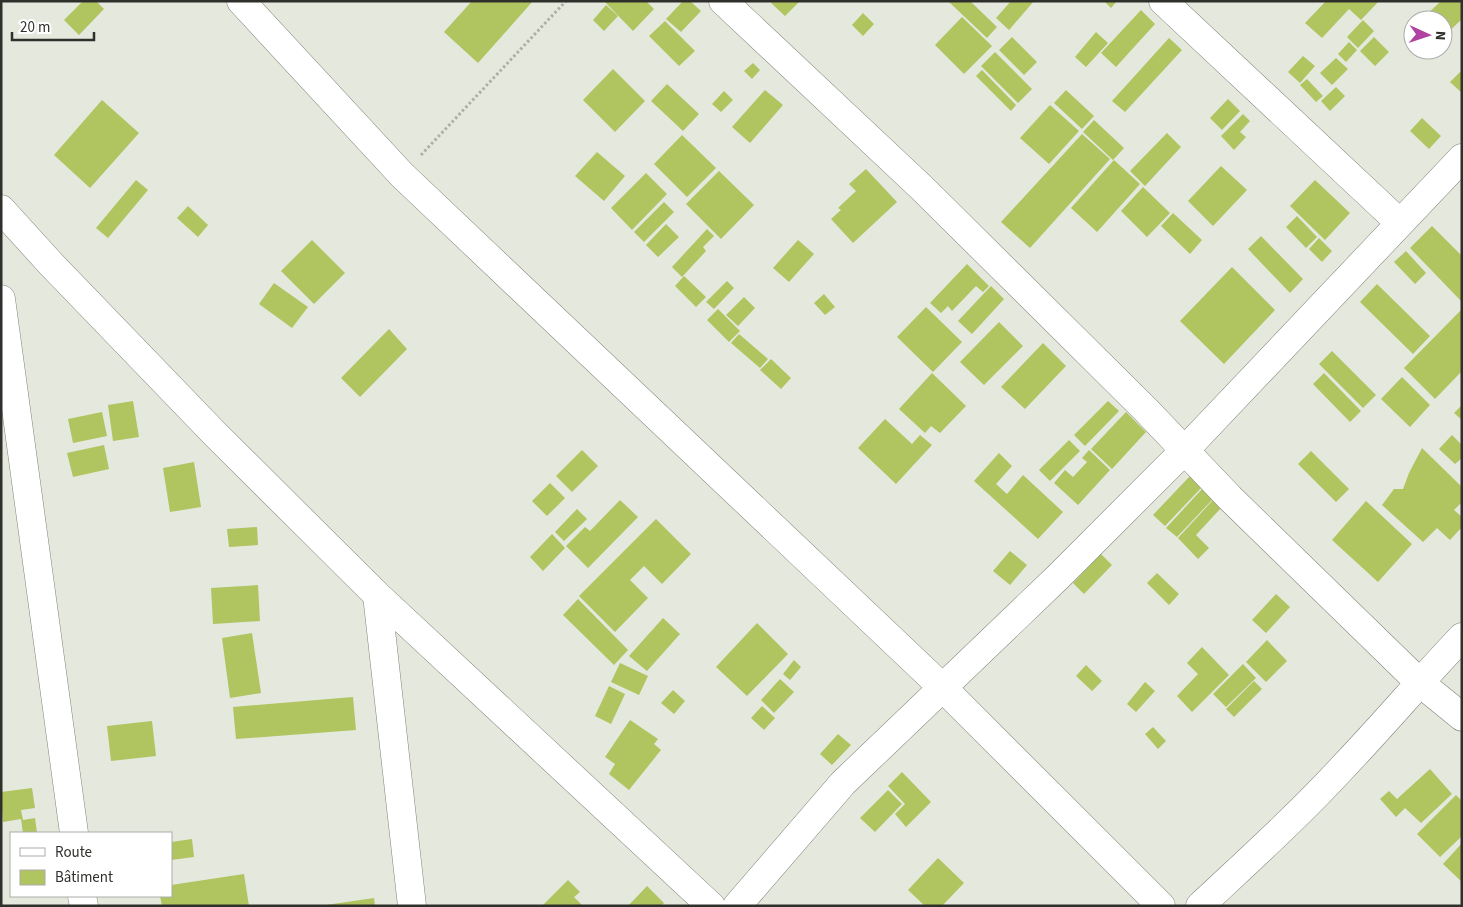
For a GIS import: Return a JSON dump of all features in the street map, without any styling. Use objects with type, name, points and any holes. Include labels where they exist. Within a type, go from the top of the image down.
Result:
[{"type":"street","points":[[241,1],[402,175],[942,688],[1160,906]]},
{"type":"street","points":[[722,1],[922,188],[1146,410],[1230,498],[1419,682],[1462,717]]},
{"type":"street","points":[[1163,1],[1400,223]]},
{"type":"street","points":[[738,906],[843,782],[1058,577],[1184,451],[1462,158]]},
{"type":"street","points":[[1,210],[216,436],[377,595],[712,906]]},
{"type":"street","points":[[1,299],[74,832]]},
{"type":"street","points":[[377,595],[412,906]]},
{"type":"street","points":[[1200,906],[1268,843],[1344,766],[1462,637]]},
{"type":"path","points":[[402,175],[566,1]]},
{"type":"building","points":[[83,1],[96,1],[104,9],[79,35],[64,20]]},
{"type":"building","points":[[472,1],[533,1],[478,63],[444,32]]},
{"type":"building","points":[[604,1],[646,1],[654,9],[633,31]]},
{"type":"building","points":[[683,1],[690,1],[701,11],[681,32],[666,19]]},
{"type":"building","points":[[773,1],[800,1],[785,16],[771,3]]},
{"type":"building","points":[[948,1],[970,1],[997,27],[987,38]]},
{"type":"building","points":[[1011,1],[1034,1],[1009,30],[996,18]]},
{"type":"building","points":[[1104,1],[1117,1],[1111,8]]},
{"type":"building","points":[[1326,1],[1379,1],[1361,20],[1349,9],[1322,38],[1305,23]]},
{"type":"building","points":[[1441,1],[1462,1],[1462,19],[1453,28],[1453,10],[1432,10]]},
{"type":"building","points":[[606,5],[618,16],[604,31],[593,20]]},
{"type":"building","points":[[1141,10],[1155,24],[1116,67],[1101,53]]},
{"type":"building","points":[[863,13],[874,24],[863,36],[852,25]]},
{"type":"building","points":[[962,17],[992,46],[964,74],[935,45]]},
{"type":"building","points":[[1363,20],[1374,31],[1358,48],[1347,37]]},
{"type":"building","points":[[665,21],[695,51],[679,66],[649,36]]},
{"type":"building","points":[[1096,32],[1108,43],[1086,67],[1075,57]]},
{"type":"building","points":[[1012,37],[1037,62],[1024,75],[999,50]]},
{"type":"building","points":[[1374,37],[1389,52],[1375,66],[1360,51]]},
{"type":"building","points":[[1169,38],[1182,50],[1125,112],[1112,101]]},
{"type":"building","points":[[1349,42],[1357,50],[1346,62],[1338,54]]},
{"type":"building","points":[[995,52],[1032,89],[1018,103],[981,66]]},
{"type":"building","points":[[1303,56],[1315,66],[1300,83],[1288,72]]},
{"type":"building","points":[[1336,58],[1348,69],[1332,85],[1320,73]]},
{"type":"building","points":[[753,63],[760,70],[752,79],[744,71]]},
{"type":"building","points":[[613,69],[645,101],[615,132],[583,100]]},
{"type":"building","points":[[982,70],[1016,105],[1011,111],[976,76]]},
{"type":"building","points":[[1462,70],[1462,93],[1450,82]]},
{"type":"building","points":[[1307,79],[1323,96],[1316,102],[1300,85]]},
{"type":"building","points":[[667,84],[699,114],[683,131],[651,101]]},
{"type":"building","points":[[1336,87],[1345,96],[1330,111],[1321,101]]},
{"type":"building","points":[[765,90],[783,105],[750,143],[732,127]]},
{"type":"building","points":[[1066,90],[1094,116],[1082,129],[1054,103]]},
{"type":"building","points":[[724,91],[733,100],[721,112],[712,104]]},
{"type":"building","points":[[1228,99],[1240,111],[1222,130],[1210,118]]},
{"type":"building","points":[[102,100],[139,133],[90,188],[54,155]]},
{"type":"building","points":[[1050,105],[1079,131],[1049,164],[1020,138]]},
{"type":"building","points":[[1243,114],[1250,121],[1240,132],[1246,137],[1234,150],[1221,136]]},
{"type":"building","points":[[1422,118],[1441,136],[1429,149],[1410,131]]},
{"type":"building","points":[[1094,120],[1124,148],[1113,160],[1083,132]]},
{"type":"building","points":[[1167,133],[1181,147],[1145,186],[1130,171]]},
{"type":"building","points":[[1082,134],[1110,159],[1030,248],[1001,222]]},
{"type":"building","points":[[682,135],[716,168],[687,197],[654,164]]},
{"type":"building","points":[[597,152],[625,176],[604,201],[575,176]]},
{"type":"building","points":[[1114,160],[1140,184],[1097,232],[1071,208]]},
{"type":"building","points":[[1221,166],[1247,190],[1213,226],[1188,201]]},
{"type":"building","points":[[866,169],[897,202],[853,243],[831,219],[841,210],[838,208],[856,191],[849,184]]},
{"type":"building","points":[[719,171],[754,205],[721,239],[686,204]]},
{"type":"building","points":[[646,173],[667,194],[632,230],[611,208]]},
{"type":"building","points":[[136,180],[148,190],[108,238],[96,228]]},
{"type":"building","points":[[1315,180],[1350,213],[1325,240],[1290,206]]},
{"type":"building","points":[[1143,187],[1170,213],[1147,237],[1121,211]]},
{"type":"building","points":[[664,202],[674,212],[644,242],[634,232]]},
{"type":"building","points":[[188,206],[208,225],[198,237],[177,218]]},
{"type":"building","points":[[1173,213],[1202,240],[1190,254],[1161,226]]},
{"type":"building","points":[[1297,216],[1317,237],[1306,248],[1286,227]]},
{"type":"building","points":[[666,224],[679,237],[658,257],[646,245]]},
{"type":"building","points":[[1432,226],[1462,256],[1462,302],[1410,248]]},
{"type":"building","points":[[707,229],[714,236],[703,247],[706,251],[682,277],[672,267]]},
{"type":"building","points":[[1261,236],[1303,279],[1290,293],[1248,249]]},
{"type":"building","points":[[1319,238],[1332,251],[1322,262],[1309,249]]},
{"type":"building","points":[[312,240],[345,273],[314,304],[281,271]]},
{"type":"building","points":[[798,240],[814,254],[789,282],[773,268]]},
{"type":"building","points":[[1406,251],[1426,273],[1415,284],[1394,262]]},
{"type":"building","points":[[967,264],[989,286],[983,292],[976,286],[952,311],[948,306],[941,313],[930,303]]},
{"type":"building","points":[[1232,267],[1275,310],[1224,364],[1180,321]]},
{"type":"building","points":[[684,276],[706,297],[696,307],[675,286]]},
{"type":"building","points":[[727,281],[734,288],[714,309],[706,302]]},
{"type":"building","points":[[274,283],[308,307],[292,328],[259,304]]},
{"type":"building","points":[[1377,284],[1430,336],[1413,354],[1360,302]]},
{"type":"building","points":[[991,286],[1004,299],[972,334],[958,321]]},
{"type":"building","points":[[824,294],[835,307],[825,315],[814,303]]},
{"type":"building","points":[[744,297],[755,308],[738,326],[726,315]]},
{"type":"building","points":[[926,307],[962,342],[933,372],[897,337]]},
{"type":"building","points":[[718,309],[740,331],[729,342],[707,320]]},
{"type":"building","points":[[1462,309],[1462,371],[1435,399],[1404,368]]},
{"type":"building","points":[[999,322],[1023,346],[984,385],[960,362]]},
{"type":"building","points":[[389,329],[407,349],[360,397],[341,378]]},
{"type":"building","points":[[739,334],[768,359],[760,368],[731,343]]},
{"type":"building","points":[[1043,343],[1066,366],[1025,409],[1001,387]]},
{"type":"building","points":[[1332,351],[1376,395],[1363,408],[1319,364]]},
{"type":"building","points":[[771,359],[791,378],[781,389],[760,370]]},
{"type":"building","points":[[932,373],[966,406],[940,433],[931,426],[925,433],[899,409]]},
{"type":"building","points":[[1324,373],[1361,411],[1350,422],[1313,384]]},
{"type":"building","points":[[1402,377],[1430,405],[1410,427],[1381,399]]},
{"type":"building","points":[[133,401],[139,437],[113,441],[108,405]]},
{"type":"building","points":[[1108,401],[1119,411],[1085,446],[1074,435]]},
{"type":"building","points":[[1462,405],[1462,420],[1454,413]]},
{"type":"building","points":[[102,412],[107,436],[73,443],[68,419]]},
{"type":"building","points":[[1126,412],[1146,432],[1112,469],[1091,449]]},
{"type":"building","points":[[885,419],[912,444],[920,435],[932,445],[896,484],[858,448]]},
{"type":"building","points":[[1452,435],[1462,445],[1462,458],[1455,464],[1439,449]]},
{"type":"building","points":[[1069,440],[1080,451],[1050,481],[1039,470]]},
{"type":"building","points":[[104,445],[109,469],[73,477],[67,453]]},
{"type":"building","points":[[1422,448],[1462,487],[1462,502],[1454,510],[1462,517],[1462,527],[1450,540],[1437,528],[1423,542],[1382,505],[1394,489],[1403,489]]},
{"type":"building","points":[[582,450],[598,466],[572,492],[556,476]]},
{"type":"building","points":[[1089,450],[1110,470],[1078,505],[1054,483],[1065,470],[1073,477],[1087,462],[1082,458]]},
{"type":"building","points":[[1311,451],[1349,489],[1336,502],[1298,464]]},
{"type":"building","points":[[999,453],[1012,466],[996,484],[1007,494],[1023,475],[1063,512],[1038,539],[974,481]]},
{"type":"building","points":[[194,462],[201,507],[170,512],[163,468]]},
{"type":"building","points":[[1190,476],[1202,487],[1165,526],[1153,515]]},
{"type":"building","points":[[550,483],[565,498],[547,516],[532,501]]},
{"type":"building","points":[[1202,489],[1213,499],[1177,537],[1166,528]]},
{"type":"building","points":[[620,500],[638,517],[588,568],[566,546],[585,527],[590,531]]},
{"type":"building","points":[[1213,500],[1221,508],[1196,535],[1209,548],[1198,559],[1178,538]]},
{"type":"building","points":[[1366,501],[1412,544],[1378,582],[1332,540]]},
{"type":"building","points":[[577,509],[587,519],[564,541],[555,532]]},
{"type":"building","points":[[656,519],[691,554],[662,584],[644,566],[630,580],[648,598],[615,632],[579,596]]},
{"type":"building","points":[[257,527],[258,545],[229,547],[227,529]]},
{"type":"building","points":[[552,534],[565,548],[543,571],[530,557]]},
{"type":"building","points":[[1010,551],[1027,565],[1010,585],[993,571]]},
{"type":"building","points":[[1101,554],[1112,565],[1084,594],[1073,583]]},
{"type":"building","points":[[1157,573],[1179,594],[1169,605],[1147,583]]},
{"type":"building","points":[[258,585],[260,621],[213,624],[211,588]]},
{"type":"building","points":[[1276,594],[1290,607],[1266,633],[1252,620]]},
{"type":"building","points":[[578,599],[628,650],[614,665],[563,615]]},
{"type":"building","points":[[663,618],[680,634],[647,671],[629,656]]},
{"type":"building","points":[[757,623],[788,654],[747,696],[716,667]]},
{"type":"building","points":[[252,633],[261,693],[230,698],[222,638]]},
{"type":"building","points":[[1267,640],[1287,661],[1266,682],[1246,662]]},
{"type":"building","points":[[1202,647],[1229,675],[1192,712],[1177,696],[1198,674],[1187,663]]},
{"type":"building","points":[[794,660],[801,667],[790,680],[783,674]]},
{"type":"building","points":[[620,663],[648,676],[639,695],[611,682]]},
{"type":"building","points":[[1243,664],[1256,678],[1226,707],[1213,694]]},
{"type":"building","points":[[1086,665],[1102,681],[1092,691],[1076,676]]},
{"type":"building","points":[[780,679],[794,692],[774,713],[761,700]]},
{"type":"building","points":[[1254,681],[1262,689],[1234,717],[1226,709]]},
{"type":"building","points":[[1145,682],[1155,691],[1136,712],[1127,704]]},
{"type":"building","points":[[609,686],[625,694],[611,724],[595,716]]},
{"type":"building","points":[[673,690],[685,701],[674,714],[661,703]]},
{"type":"building","points":[[353,697],[356,730],[236,739],[233,707]]},
{"type":"building","points":[[762,706],[775,718],[764,730],[751,718]]},
{"type":"building","points":[[630,720],[658,739],[654,744],[661,750],[629,790],[609,774],[615,764],[605,757]]},
{"type":"building","points":[[152,721],[156,756],[111,761],[107,726]]},
{"type":"building","points":[[1153,727],[1166,741],[1158,749],[1145,734]]},
{"type":"building","points":[[838,734],[851,745],[832,765],[820,754]]},
{"type":"building","points":[[1430,769],[1452,794],[1421,823],[1405,808],[1396,817],[1380,799],[1389,791],[1397,799]]},
{"type":"building","points":[[902,772],[931,802],[906,827],[895,814],[905,804],[888,786]]},
{"type":"building","points":[[32,788],[35,808],[21,810],[23,820],[35,818],[37,832],[23,832],[21,819],[3,822],[1,792]]},
{"type":"building","points":[[888,790],[902,804],[875,832],[860,818]]},
{"type":"building","points":[[1456,795],[1462,801],[1462,836],[1440,857],[1417,834]]},
{"type":"building","points":[[192,839],[194,857],[172,860],[172,842]]},
{"type":"building","points":[[1462,843],[1462,882],[1443,864]]},
{"type":"building","points":[[938,858],[964,883],[942,906],[925,906],[908,890]]},
{"type":"building","points":[[244,874],[249,906],[162,906],[160,897],[172,897],[172,885]]},
{"type":"building","points":[[568,880],[580,892],[574,897],[583,906],[544,906],[543,905]]},
{"type":"building","points":[[647,886],[664,903],[661,906],[628,906]]},
{"type":"building","points":[[374,898],[375,906],[326,906],[326,905]]}]
